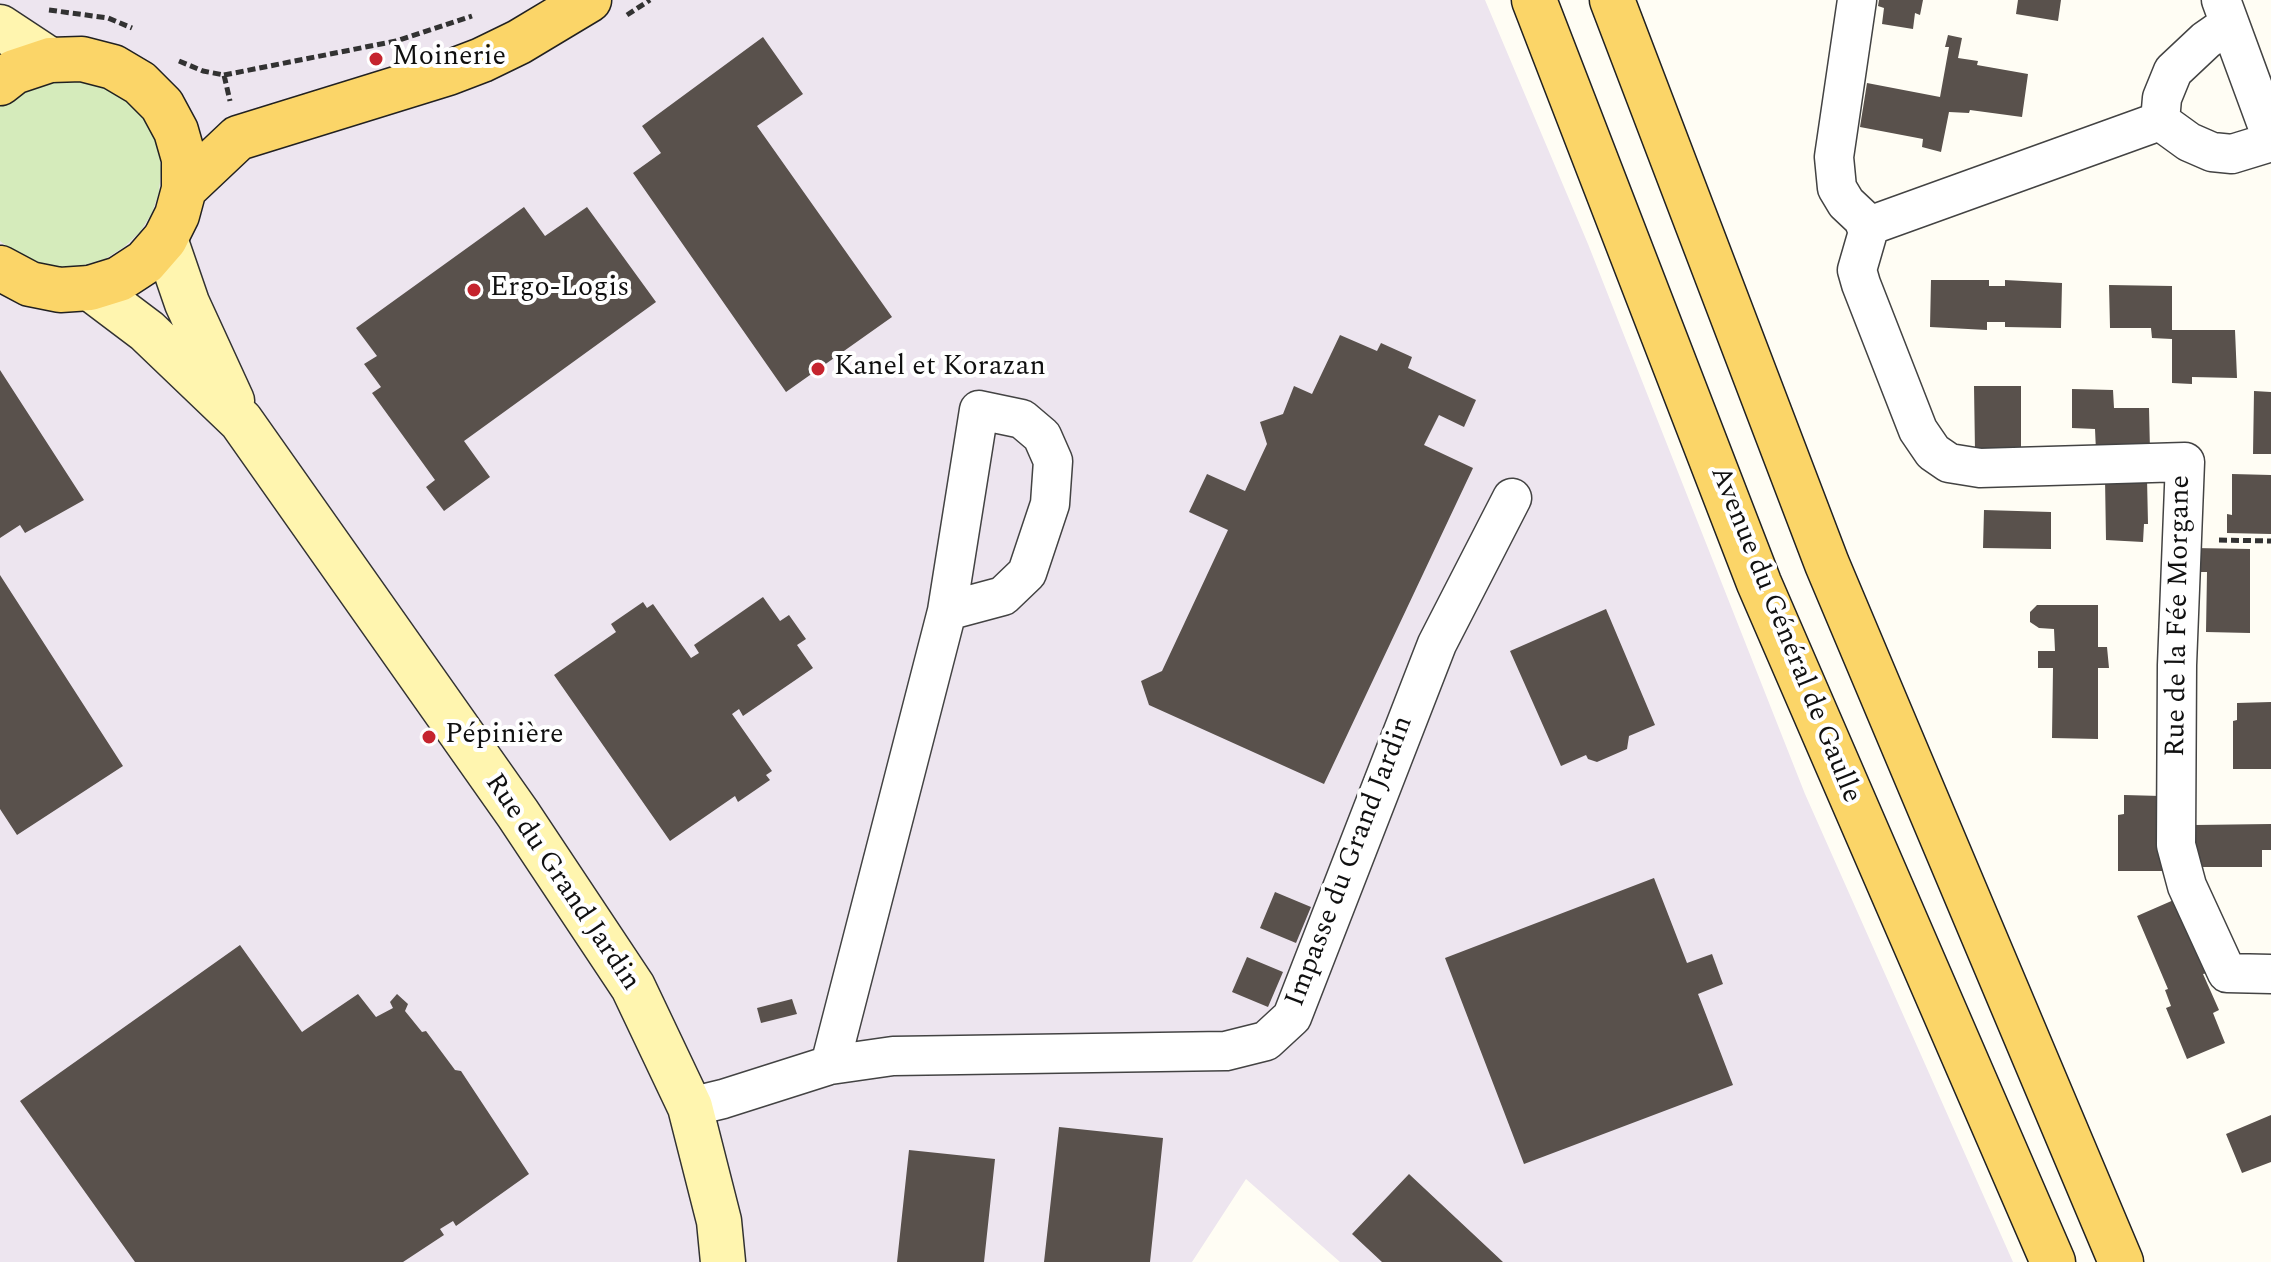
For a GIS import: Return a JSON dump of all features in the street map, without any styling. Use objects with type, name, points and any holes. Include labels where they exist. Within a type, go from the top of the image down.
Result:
[{"type":"main road","points":[[184,189],[238,138],[482,60],[589,0]]},
{"type":"main road","name":"Avenue du Général de Gaulle","points":[[1534,0],[1759,583],[2053,1262]]},
{"type":"main road","points":[[1612,0],[1827,564],[2121,1262]]},
{"type":"main road","points":[[0,83],[14,72],[50,60],[82,59],[113,67],[140,83],[162,105],[176,131],[184,159],[184,189],[177,215],[165,239],[145,262],[119,279],[90,288],[60,290],[30,284],[0,268]]},
{"type":"main road","points":[[162,105],[238,138]]},
{"type":"street","points":[[1857,0],[1834,157],[1837,188],[1866,227],[2160,121]]},
{"type":"street","points":[[2160,121],[2162,98],[2173,71],[2206,40],[2225,12],[2262,81],[2271,136]]},
{"type":"street","points":[[0,27],[50,60]]},
{"type":"street","points":[[2160,121],[2189,142],[2212,152],[2232,154],[2271,142]]},
{"type":"street","name":"Rue de la Fée Morgane","points":[[1866,227],[1866,246],[1857,270],[1861,284],[1918,430],[1933,452],[1949,463],[1980,468],[2185,462],[2177,665],[2176,845],[2187,886],[2227,973],[2271,974]]},
{"type":"street","name":"Rue du Grand Jardin","points":[[165,239],[187,303],[241,421],[518,814],[633,987],[690,1107],[719,1221],[723,1262]]},
{"type":"street","name":"Rue du Grand Jardin","points":[[90,288],[147,331],[241,421]]},
{"type":"street","points":[[830,1065],[947,611],[979,410],[1022,419],[1042,436],[1053,461],[1050,504],[1027,573],[1003,596],[947,611]]},
{"type":"street","name":"Impasse du Grand Jardin","points":[[690,1107],[830,1065],[893,1056],[1226,1051],[1266,1041],[1292,1017],[1437,644],[1512,498]]},
{"type":"path","points":[[224,75],[396,41],[481,13]]},
{"type":"path","points":[[2182,539],[2271,541]]},
{"type":"shaded area","points":[[0,0],[1485,0],[1588,244],[1805,794],[2013,1262],[1340,1262],[1246,1179],[1192,1262],[0,1262]]},
{"type":"green space","points":[[52,77],[99,81],[137,108],[150,127],[159,149],[159,192],[152,213],[140,232],[105,259],[84,265],[62,267],[41,264],[18,255],[0,241],[0,103]]},
{"type":"building","points":[[1879,0],[1923,0],[1920,15],[1915,13],[1913,29],[1882,24],[1884,8],[1878,6]]},
{"type":"building","points":[[2018,0],[2061,0],[2058,21],[2016,14]]},
{"type":"building","points":[[1948,35],[1962,38],[1958,58],[1978,61],[1977,65],[2028,74],[2022,117],[1970,110],[1969,113],[1949,112],[1941,152],[1922,147],[1923,139],[1860,127],[1867,83],[1940,97],[1949,47],[1945,47]]},
{"type":"building","points":[[763,37],[803,94],[757,126],[892,317],[786,392],[633,173],[661,153],[642,126]]},
{"type":"building","points":[[524,207],[545,236],[587,207],[656,302],[464,441],[490,477],[444,511],[426,487],[435,480],[372,393],[381,387],[364,364],[377,356],[356,328]]},
{"type":"building","points":[[1931,280],[1989,280],[1989,286],[2005,286],[2005,280],[2062,283],[2061,328],[2005,327],[2005,322],[1987,322],[1987,330],[1930,327]]},
{"type":"building","points":[[2109,285],[2172,286],[2172,330],[2235,330],[2237,378],[2192,377],[2192,384],[2172,383],[2172,339],[2152,338],[2151,328],[2110,328]]},
{"type":"building","points":[[1340,335],[1377,351],[1381,343],[1412,357],[1408,368],[1476,400],[1464,427],[1439,415],[1424,445],[1473,468],[1324,784],[1149,705],[1141,681],[1162,671],[1228,530],[1189,512],[1207,474],[1245,491],[1267,444],[1260,422],[1283,414],[1294,386],[1312,394]]},
{"type":"building","points":[[0,370],[84,500],[25,533],[20,525],[0,538]]},
{"type":"building","points":[[1974,386],[2021,386],[2021,451],[1975,451]]},
{"type":"building","points":[[2072,389],[2113,390],[2114,408],[2149,408],[2150,451],[2096,451],[2095,429],[2072,428]]},
{"type":"building","points":[[2254,391],[2271,392],[2271,454],[2253,454]]},
{"type":"building","points":[[2232,474],[2271,475],[2271,534],[2227,533],[2227,514],[2232,515]]},
{"type":"building","points":[[2105,478],[2147,478],[2148,524],[2144,524],[2143,542],[2106,540]]},
{"type":"building","points":[[1984,510],[2051,512],[2051,549],[1983,548]]},
{"type":"building","points":[[2194,548],[2250,549],[2250,633],[2206,632],[2207,572],[2194,572]]},
{"type":"building","points":[[0,575],[123,766],[17,835],[0,809]]},
{"type":"building","points":[[763,597],[780,621],[789,615],[806,639],[797,645],[813,668],[743,716],[739,709],[732,714],[772,771],[766,775],[770,780],[738,802],[735,796],[670,841],[554,675],[616,632],[611,624],[643,602],[647,608],[653,604],[691,658],[699,653],[694,645]]},
{"type":"building","points":[[2037,605],[2098,605],[2098,647],[2107,647],[2109,668],[2098,668],[2098,739],[2052,738],[2053,668],[2038,668],[2038,651],[2055,651],[2054,629],[2039,628],[2030,622],[2030,612]]},
{"type":"building","points":[[1606,609],[1655,725],[1629,736],[1627,749],[1597,762],[1586,755],[1561,766],[1510,651]]},
{"type":"building","points":[[2271,702],[2271,769],[2233,769],[2233,721],[2237,720],[2237,703]]},
{"type":"building","points":[[2124,795],[2161,796],[2165,871],[2118,871],[2118,815],[2124,814]]},
{"type":"building","points":[[2271,824],[2271,850],[2262,850],[2262,867],[2194,867],[2194,825]]},
{"type":"building","points":[[1654,878],[1687,963],[1712,954],[1723,984],[1698,994],[1733,1085],[1524,1164],[1445,958]]},
{"type":"building","points":[[1275,892],[1311,907],[1296,943],[1260,928]]},
{"type":"building","points":[[2176,899],[2208,973],[2203,974],[2219,1010],[2213,1013],[2225,1043],[2187,1059],[2166,1008],[2171,1006],[2165,990],[2168,989],[2137,916]]},
{"type":"building","points":[[240,945],[302,1032],[358,994],[376,1017],[393,1008],[390,1002],[397,994],[408,1004],[405,1011],[422,1032],[426,1031],[455,1070],[461,1071],[529,1174],[456,1226],[453,1221],[440,1229],[444,1235],[403,1262],[135,1262],[20,1101]]},
{"type":"building","points":[[1247,957],[1283,972],[1268,1007],[1232,992]]},
{"type":"building","points":[[792,999],[797,1014],[761,1023],[757,1008]]},
{"type":"building","points":[[2271,1115],[2271,1162],[2242,1173],[2226,1134]]},
{"type":"building","points":[[1059,1127],[1163,1138],[1150,1262],[1044,1262]]},
{"type":"building","points":[[909,1150],[995,1159],[984,1262],[897,1262]]},
{"type":"building","points":[[1409,1174],[1503,1262],[1382,1262],[1352,1234]]},
{"type":"place","name":"Moinerie","points":[[376,59]]},
{"type":"place","name":"Ergo-Logis","points":[[474,290]]},
{"type":"place","name":"Kanel et Korazan","points":[[818,369]]},
{"type":"place","name":"Pépinière","points":[[429,737]]}]
